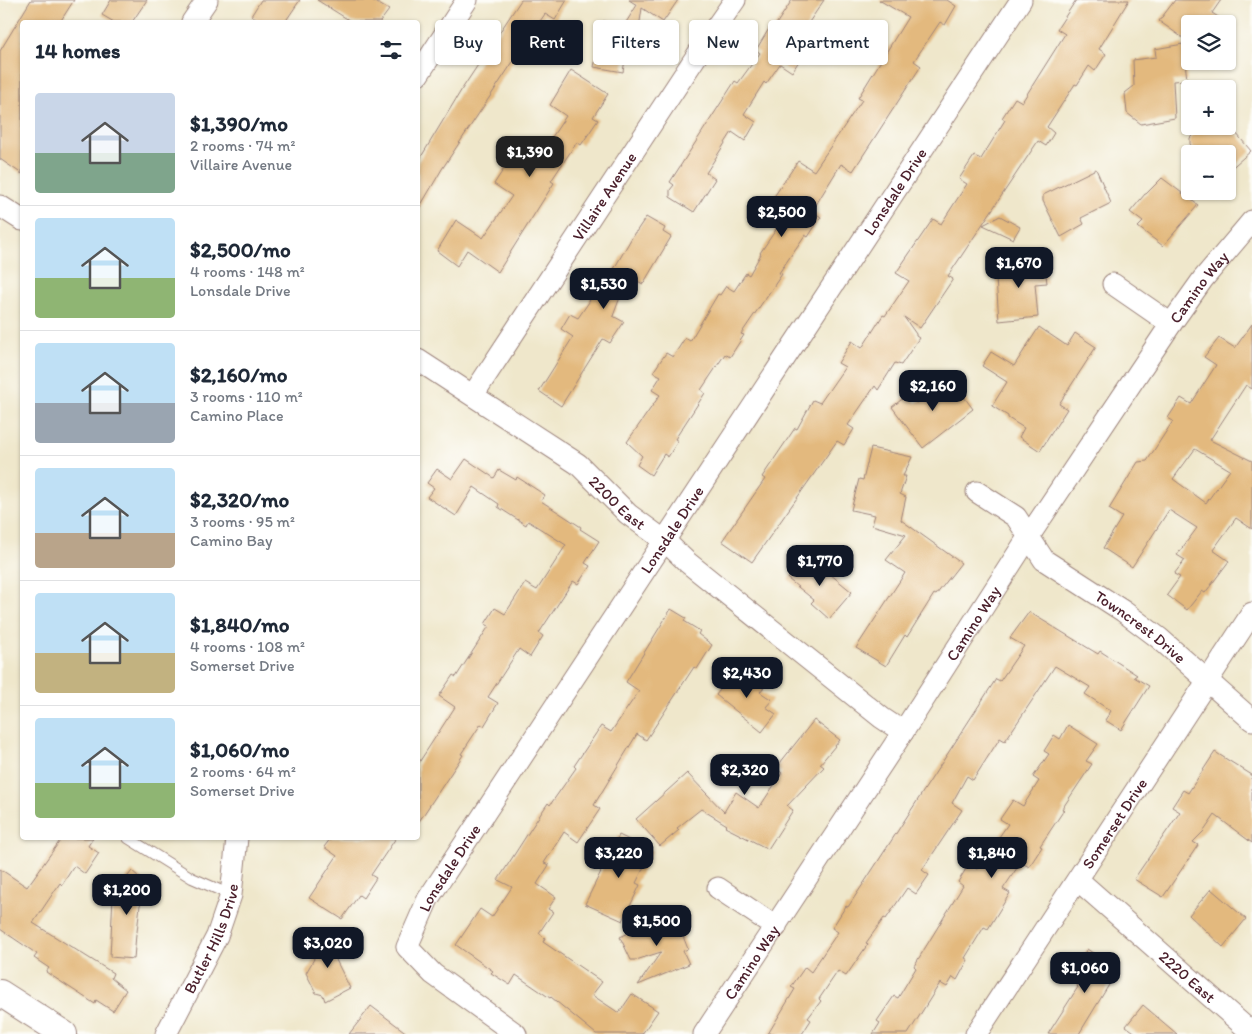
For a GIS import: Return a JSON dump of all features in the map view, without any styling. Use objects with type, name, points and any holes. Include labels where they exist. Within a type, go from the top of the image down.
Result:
[{"type":"street","points":[[193,20],[207,0]]},
{"type":"street","points":[[420,72],[467,0]]},
{"type":"street","name":"Villaire Avenue","points":[[473,395],[735,0]]},
{"type":"street","name":"Lonsdale Drive","points":[[516,1034],[433,974],[408,947],[428,899],[1021,0]]},
{"type":"street","points":[[0,206],[20,219]]},
{"type":"street","name":"Camino Way","points":[[704,1034],[776,927],[1029,536],[1171,324],[1203,279],[1252,221]]},
{"type":"street","points":[[1113,284],[1171,324]]},
{"type":"street","name":"2200 East","points":[[420,361],[578,464],[628,514],[665,541],[688,562],[874,712],[903,732]]},
{"type":"street","name":"Towncrest Drive","points":[[978,492],[1016,517],[1044,560],[1123,611],[1152,633],[1252,720]]},
{"type":"street","name":"Somerset Drive","points":[[976,1034],[1252,613]]},
{"type":"street","name":"Butler Hills Drive","points":[[166,1034],[217,936],[231,895],[237,840]]},
{"type":"street","name":"2220 East","points":[[1078,880],[1252,1033]]},
{"type":"street","points":[[718,888],[776,927]]},
{"type":"street","points":[[0,992],[64,1034]]},
{"type":"lane","points":[[131,840],[192,878],[231,895]]},
{"type":"building","points":[[31,0],[74,0],[61,20],[20,20],[20,173],[0,159],[0,51]]},
{"type":"building","points":[[111,0],[147,0],[133,20],[111,20],[102,15]]},
{"type":"building","points":[[261,0],[300,0],[286,20],[257,20],[251,16]]},
{"type":"building","points":[[317,0],[372,0],[389,10],[382,20],[349,20]]},
{"type":"building","points":[[521,0],[567,0],[555,20],[545,14],[541,20],[511,20],[511,65],[442,169],[420,207],[420,159],[478,65],[501,65],[501,30]]},
{"type":"building","points":[[629,0],[678,0],[664,20],[660,20],[642,8],[640,20],[628,20],[637,5]]},
{"type":"building","points":[[792,0],[824,0],[811,20],[779,20]]},
{"type":"building","points":[[879,0],[947,0],[956,6],[945,25],[940,22],[914,61],[921,66],[853,171],[841,164],[812,211],[821,217],[808,237],[805,235],[779,273],[782,274],[741,334],[744,335],[730,357],[725,354],[701,390],[705,393],[675,439],[678,441],[668,457],[664,454],[651,475],[637,465],[642,456],[627,442],[660,395],[652,390],[661,376],[653,372],[666,353],[673,357],[685,338],[690,341],[718,294],[720,295],[726,286],[734,291],[746,273],[749,275],[760,253],[782,221],[765,210],[798,161],[814,171],[862,100],[858,98],[878,65],[888,65],[888,49],[908,17]]},
{"type":"building","points":[[1076,0],[1129,0],[1099,49],[1106,54],[1095,71],[1089,66],[1077,85],[1075,84],[1047,127],[1054,133],[1046,146],[1038,141],[948,276],[953,279],[920,328],[904,317],[919,338],[901,365],[895,363],[878,390],[875,386],[848,425],[854,429],[844,445],[837,441],[752,562],[722,541],[765,479],[762,477],[795,428],[797,429],[813,400],[820,403],[845,367],[838,363],[852,341],[862,348],[883,315],[885,316],[909,281],[896,273],[933,219],[941,224],[967,184],[959,179],[974,156],[981,159],[1005,120],[1002,118],[1015,98],[1022,102],[1065,34],[1057,29]]},
{"type":"building","points":[[1175,0],[1221,0],[1212,13],[1215,15],[1181,15],[1181,37],[1159,21]]},
{"type":"building","points":[[768,30],[768,65],[779,65],[766,84],[764,82],[744,114],[756,122],[745,141],[732,132],[706,173],[715,179],[694,212],[670,197],[670,190],[674,185],[670,182],[735,81],[738,83],[751,65],[758,65],[758,56],[760,53],[758,47]]},
{"type":"building","points":[[1181,44],[1181,70],[1186,70],[1187,80],[1173,81],[1175,118],[1141,124],[1127,113],[1125,93],[1134,86],[1133,60],[1156,57],[1155,49]]},
{"type":"building","points":[[594,65],[624,65],[623,72],[594,67]]},
{"type":"building","points":[[782,65],[796,65],[792,72]]},
{"type":"building","points":[[571,70],[608,94],[593,117],[598,120],[581,145],[577,142],[551,181],[554,183],[498,272],[467,250],[457,266],[437,251],[456,220],[483,238],[512,196],[494,184],[511,158],[524,167],[538,145],[544,149],[566,116],[550,105]]},
{"type":"building","points":[[1236,133],[1251,151],[1236,164],[1236,145],[1191,145],[1190,138],[1193,135],[1236,135]]},
{"type":"building","points":[[1096,169],[1111,203],[1081,218],[1084,224],[1061,237],[1043,201],[1043,195]]},
{"type":"building","points":[[1162,178],[1181,192],[1181,200],[1191,200],[1198,205],[1163,246],[1138,227],[1143,222],[1130,212]]},
{"type":"building","points":[[1000,216],[1020,227],[1013,239],[983,225]]},
{"type":"building","points":[[646,217],[665,228],[663,232],[671,237],[643,284],[628,276],[613,316],[624,322],[610,343],[603,339],[561,406],[539,391],[573,337],[561,329],[570,314],[578,318],[589,302],[596,280],[606,283],[635,232]]},
{"type":"building","points":[[1044,260],[1047,283],[1035,284],[1038,317],[999,321],[995,264]]},
{"type":"building","points":[[1252,324],[1252,389],[1246,385],[1210,440],[1252,461],[1252,529],[1236,518],[1213,550],[1229,561],[1205,593],[1202,591],[1187,610],[1167,595],[1180,577],[1174,574],[1185,560],[1177,555],[1197,528],[1169,510],[1132,567],[1103,548],[1122,517],[1109,509],[1138,462],[1147,461],[1173,421],[1168,418],[1181,398],[1191,404],[1216,365],[1204,357],[1219,338],[1235,348]],"holes":[[[1195,449],[1230,470],[1206,503],[1173,479]]]},
{"type":"building","points":[[1039,327],[1067,346],[1075,333],[1096,347],[1059,404],[1067,409],[1040,451],[1019,437],[1024,428],[992,406],[1007,382],[982,366],[991,352],[1014,366]]},
{"type":"building","points":[[950,378],[973,409],[923,448],[892,407],[910,393],[916,403]]},
{"type":"building","points":[[871,448],[912,457],[903,476],[906,476],[900,494],[906,497],[901,520],[961,563],[936,595],[934,594],[886,666],[856,648],[905,573],[886,560],[906,535],[872,525],[875,515],[851,510],[859,479],[863,480]]},
{"type":"building","points":[[466,459],[494,478],[499,470],[516,480],[517,477],[545,495],[541,501],[599,541],[585,563],[590,566],[578,584],[573,581],[539,633],[543,636],[530,657],[519,649],[488,697],[498,703],[484,726],[481,724],[420,820],[420,761],[455,707],[439,696],[453,675],[456,677],[489,626],[485,624],[495,608],[505,614],[525,583],[537,590],[566,545],[528,521],[526,525],[498,507],[499,504],[474,487],[456,516],[427,497],[434,488],[427,483],[437,469],[452,479]]},
{"type":"building","points":[[808,556],[852,592],[829,619],[811,603],[814,600],[788,579]]},
{"type":"building","points":[[671,609],[686,618],[684,621],[700,631],[698,634],[712,645],[697,669],[694,667],[646,740],[637,734],[594,805],[600,809],[578,842],[564,832],[544,863],[549,865],[537,884],[556,897],[548,909],[553,912],[539,933],[545,938],[543,942],[602,982],[592,995],[619,1013],[632,994],[658,1011],[642,1034],[596,1034],[551,997],[516,975],[510,985],[491,973],[493,971],[456,945],[480,909],[492,917],[512,887],[498,880],[532,827],[548,803],[550,805],[576,768],[574,766],[601,726],[611,732],[639,691],[626,682]]},
{"type":"building","points":[[1029,612],[1098,654],[1100,651],[1137,675],[1134,677],[1149,686],[1121,730],[1105,720],[1111,711],[1085,694],[1090,687],[1055,666],[1005,741],[1000,738],[973,780],[967,776],[952,803],[962,810],[922,870],[929,875],[916,894],[907,888],[886,919],[884,918],[866,943],[868,944],[846,976],[838,971],[819,999],[821,1001],[808,1018],[811,1020],[802,1034],[768,1034],[795,989],[791,987],[805,967],[811,972],[838,932],[832,928],[846,906],[848,907],[996,679],[1000,681],[1024,646],[1010,638]]},
{"type":"building","points":[[738,667],[764,687],[760,692],[772,700],[766,707],[776,714],[762,732],[716,695]]},
{"type":"building","points":[[814,720],[840,740],[820,764],[824,767],[787,806],[793,810],[768,849],[725,827],[727,825],[701,809],[677,828],[679,830],[660,846],[636,819],[687,773],[724,812],[736,792],[759,808],[782,773],[776,768]]},
{"type":"building","points":[[1068,725],[1098,744],[1086,761],[1092,764],[1062,809],[1064,810],[1040,846],[1042,847],[1029,867],[1021,862],[1003,889],[1010,893],[988,929],[984,927],[965,958],[968,960],[957,980],[953,977],[947,987],[940,983],[908,1034],[873,1034],[880,1023],[877,1021],[894,996],[898,998],[916,968],[914,966],[963,886],[958,882],[969,864],[977,869],[1008,824],[1000,819],[1013,800],[1023,806],[1039,781],[1033,777],[1049,754],[1044,751],[1054,735],[1060,739]]},
{"type":"building","points":[[1215,752],[1252,775],[1252,843],[1215,815],[1204,831],[1193,842],[1198,845],[1163,897],[1134,879],[1180,812],[1172,807],[1183,790],[1188,793]]},
{"type":"building","points":[[619,835],[652,851],[636,883],[640,885],[623,921],[585,904]]},
{"type":"building","points":[[61,840],[92,840],[88,846],[99,853],[85,874],[74,866],[33,923],[113,973],[111,978],[126,990],[113,1011],[96,1000],[95,1004],[46,972],[49,968],[34,958],[37,954],[0,929],[0,869],[27,887]]},
{"type":"building","points":[[329,840],[395,840],[371,875],[376,878],[363,898],[359,895],[342,919],[309,898],[337,856],[324,847]]},
{"type":"building","points":[[132,871],[153,889],[140,905],[134,959],[110,957],[113,895]]},
{"type":"building","points":[[1211,889],[1246,919],[1223,947],[1189,915]]},
{"type":"building","points":[[668,915],[674,931],[679,926],[688,949],[683,951],[689,964],[638,985],[661,952],[631,960],[620,937]]},
{"type":"building","points":[[336,935],[345,954],[336,960],[350,988],[325,1001],[323,995],[316,993],[306,973],[314,959],[312,953],[318,950],[316,945]]},
{"type":"building","points":[[1087,949],[1118,970],[1079,1034],[1048,1034],[1084,975],[1080,973],[1082,970],[1076,966]]},
{"type":"building","points":[[1143,1005],[1177,1034],[1137,1034],[1126,1026]]},
{"type":"building","points":[[371,1006],[408,1034],[349,1034]]}]
